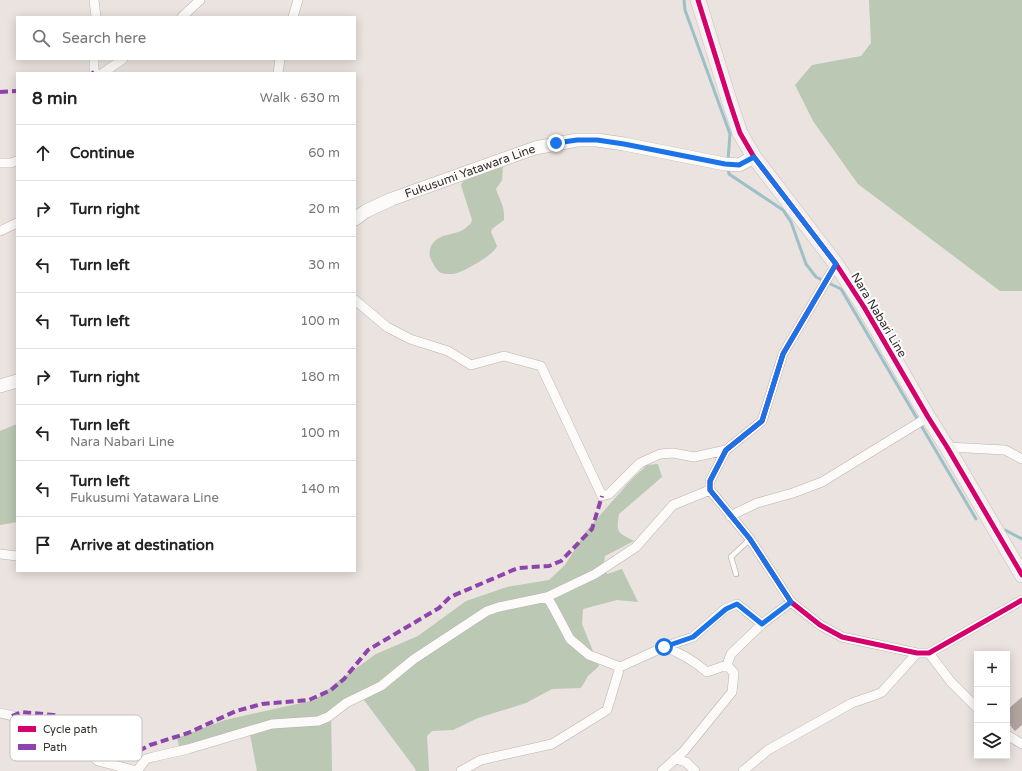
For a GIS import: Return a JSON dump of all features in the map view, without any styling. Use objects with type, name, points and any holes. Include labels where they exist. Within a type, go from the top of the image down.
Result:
[{"type":"main road","name":"Nara Nabari Line","points":[[698,0],[740,133],[754,157],[836,264],[864,307],[1022,575]]},
{"type":"main road","name":"Fukusumi Yatawara Line","points":[[356,218],[366,211],[392,200],[535,148],[570,141],[597,140],[739,165],[754,157]]},
{"type":"main road","points":[[0,386],[16,381]]},
{"type":"street","points":[[94,0],[96,16]]},
{"type":"street","points":[[183,16],[200,0]]},
{"type":"street","points":[[293,16],[298,0]]},
{"type":"street","points":[[94,60],[94,72]]},
{"type":"street","points":[[104,72],[122,60]]},
{"type":"street","points":[[278,72],[280,60]]},
{"type":"street","points":[[0,163],[16,161]]},
{"type":"street","points":[[0,231],[16,223]]},
{"type":"street","points":[[836,264],[783,354],[762,421],[726,450],[710,481],[710,490],[750,539],[791,602],[820,625],[842,637],[917,653],[929,653],[1022,600]]},
{"type":"street","points":[[356,303],[387,327],[410,339],[448,351],[471,364],[504,356],[541,366],[602,496],[609,494],[640,463],[660,454],[673,453],[694,457],[726,450]]},
{"type":"street","points":[[730,516],[757,503],[793,493],[822,482],[928,417]]},
{"type":"street","points":[[947,447],[1005,450],[1022,459]]},
{"type":"street","points":[[98,761],[137,771],[146,759],[153,757],[188,749],[272,724],[318,721],[328,717],[346,703],[381,686],[414,659],[486,611],[546,597],[595,574],[636,547],[673,505],[710,490]]},
{"type":"street","points":[[0,554],[16,556]]},
{"type":"street","points":[[546,597],[570,639],[589,655],[620,667],[664,647],[693,637],[726,609],[737,604],[762,624]]},
{"type":"street","points":[[727,665],[731,654],[762,624],[791,602]]},
{"type":"street","points":[[664,647],[674,650],[707,672],[727,665]]},
{"type":"street","points":[[743,771],[768,750],[852,702],[882,692],[917,653]]},
{"type":"street","points":[[929,653],[951,682],[974,705]]},
{"type":"street","points":[[662,771],[684,751],[732,692],[734,673],[727,665]]},
{"type":"street","points":[[462,771],[481,760],[552,744],[607,710],[620,667]]},
{"type":"street","points":[[0,713],[10,715]]},
{"type":"street","points":[[1010,737],[1022,744]]},
{"type":"street","points":[[674,759],[686,762],[695,771]]},
{"type":"lane","points":[[736,574],[731,557],[750,539]]},
{"type":"green space","points":[[869,0],[1022,0],[1022,291],[1000,291],[858,184],[813,121],[795,85],[812,65],[861,56],[871,43]]},
{"type":"green space","points":[[503,166],[502,180],[496,189],[503,208],[504,220],[492,229],[491,232],[497,246],[495,250],[484,259],[457,273],[445,274],[439,272],[430,257],[432,244],[439,238],[462,230],[471,223],[472,220],[461,185],[463,181]]},
{"type":"green space","points":[[16,424],[16,522],[0,525],[0,431]]},
{"type":"green space","points":[[658,464],[662,477],[619,514],[619,531],[624,536],[634,541],[605,556],[604,563],[607,574],[622,569],[638,602],[617,600],[583,609],[582,624],[599,666],[588,676],[581,688],[552,689],[526,703],[478,718],[453,730],[432,731],[427,736],[429,771],[416,771],[361,696],[331,710],[332,771],[257,771],[249,729],[193,750],[179,746],[177,738],[225,720],[315,700],[376,654],[418,636],[466,601],[507,587],[549,580],[565,565],[587,530],[631,480],[647,465]]},
{"type":"building","points":[[1022,697],[1022,725],[1015,731],[1010,725],[1010,707]]},
{"type":"waterway","points":[[684,0],[685,10],[730,134],[728,160]]},
{"type":"waterway","points":[[728,168],[729,174],[783,210],[791,222],[806,264],[816,277],[841,289],[976,519]]},
{"type":"waterway","points":[[1005,530],[1022,539]]},
{"type":"marked path","points":[[0,92],[16,91]]},
{"type":"marked path","points":[[142,749],[150,745],[188,733],[236,711],[262,704],[309,700],[331,690],[344,679],[368,650],[439,608],[450,597],[518,568],[549,566],[561,561],[592,529],[602,496]]},
{"type":"marked path","points":[[14,715],[21,712],[54,715]]},
{"type":"cycle path","points":[[698,0],[740,133],[754,157],[836,264],[864,307],[1022,575]]},
{"type":"cycle path","points":[[836,264],[783,354],[762,421],[726,450],[710,481],[710,490],[750,539],[791,602],[820,625],[842,637],[917,653],[929,653],[1022,600]]},
{"type":"route","points":[[556,143],[577,140],[597,140],[725,164],[739,165],[754,157],[836,264],[783,354],[762,421],[726,450],[710,481],[710,490],[750,539],[791,602],[762,624],[737,604],[726,609],[693,637],[664,647]]}]
